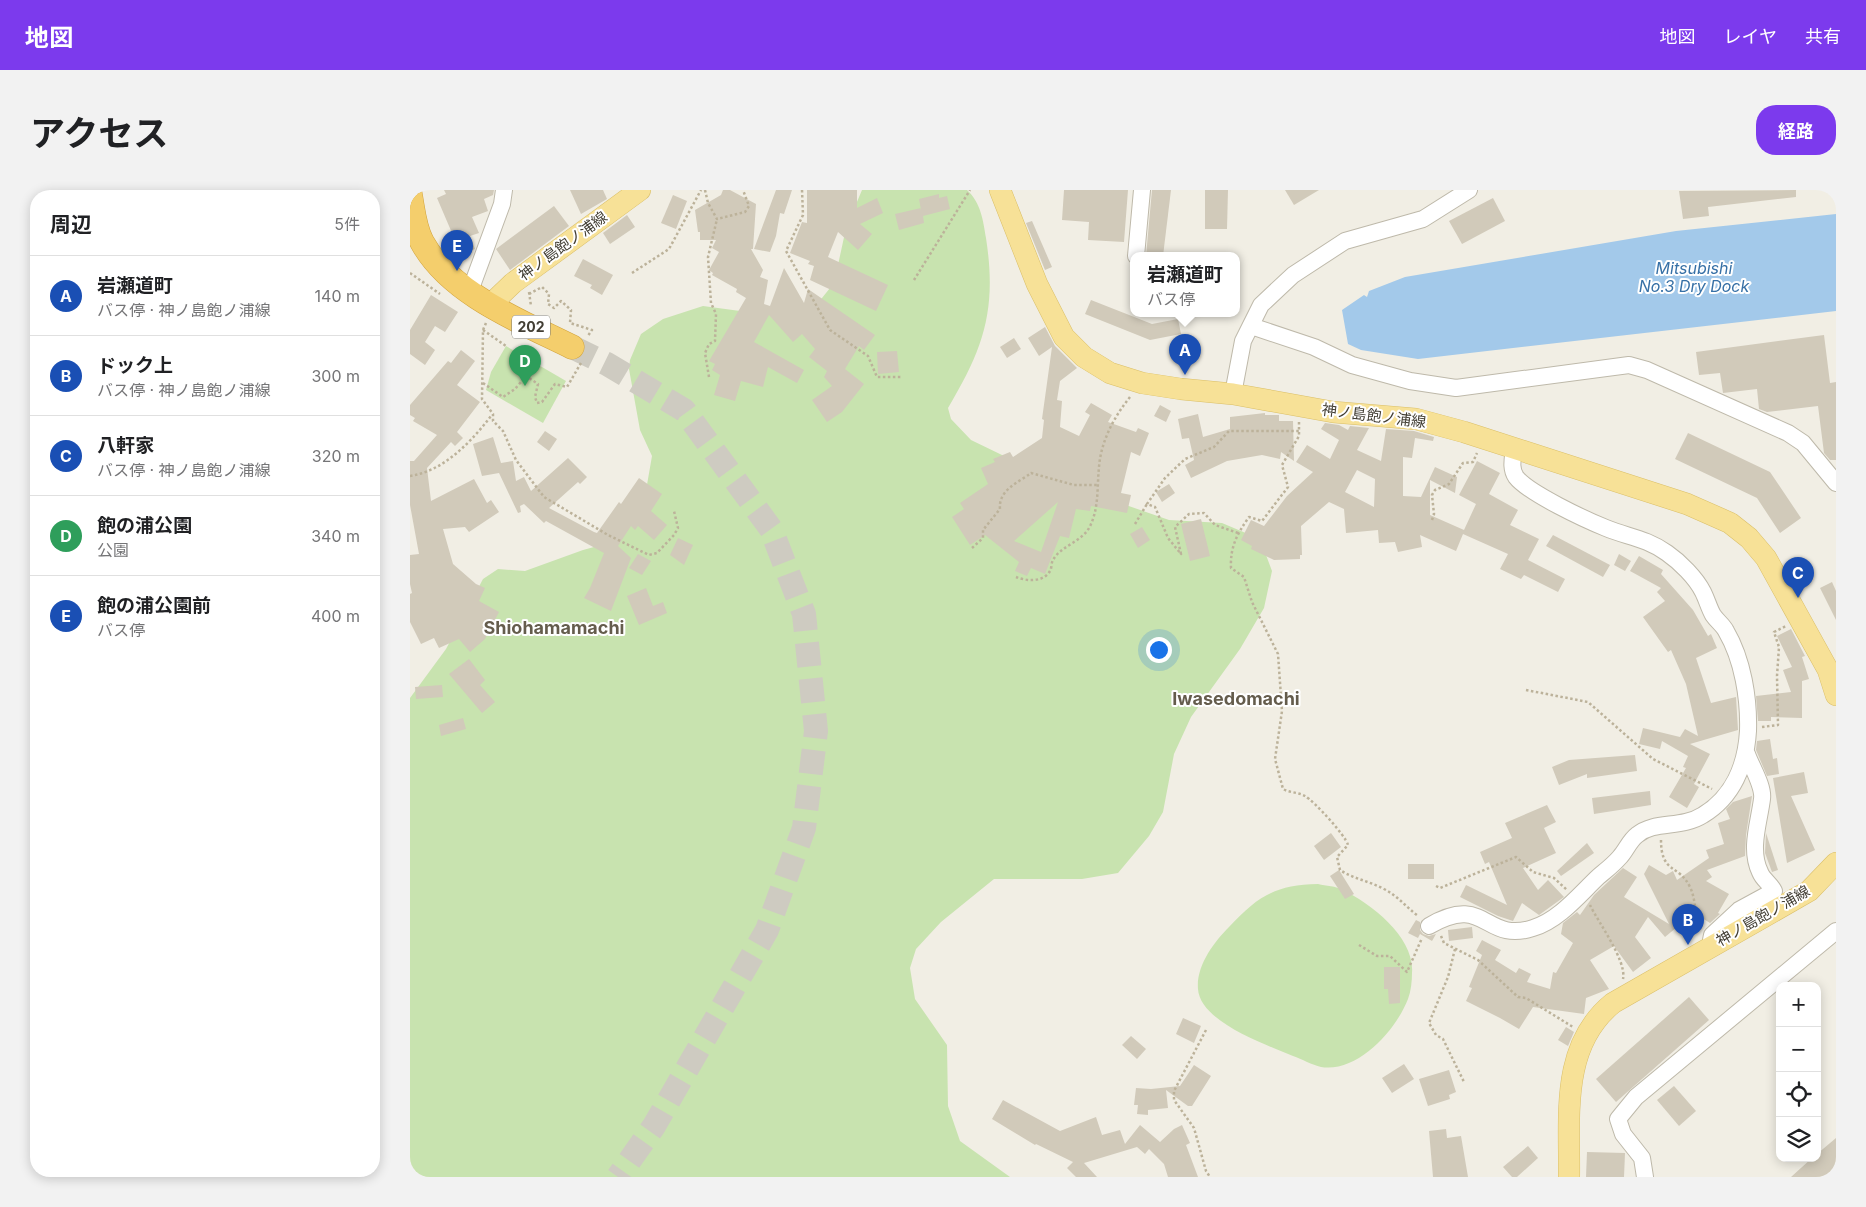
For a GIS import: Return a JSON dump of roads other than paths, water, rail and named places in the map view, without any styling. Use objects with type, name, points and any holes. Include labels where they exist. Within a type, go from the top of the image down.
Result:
[{"type":"highway","name":"202","points":[[410,194],[416,248],[470,291],[488,313],[580,349]]},
{"type":"main road","name":"神ノ島飽ノ浦線","points":[[488,313],[513,283],[640,190]]},
{"type":"main road","name":"神ノ島飽ノ浦線","points":[[1000,190],[1038,284],[1064,337],[1095,365],[1142,382],[1233,394],[1334,412],[1416,419],[1484,438],[1687,504],[1730,523],[1749,538],[1766,558],[1828,670],[1836,695]]},
{"type":"main road","name":"神ノ島飽ノ浦線","points":[[1569,1177],[1571,1083],[1574,1064],[1586,1036],[1598,1016],[1613,1003],[1712,943],[1809,891],[1836,864]]},
{"type":"street","points":[[470,291],[502,204],[504,190]]},
{"type":"street","points":[[1136,252],[1142,190]]},
{"type":"street","points":[[1233,394],[1243,341],[1261,305],[1293,275],[1345,241],[1423,219],[1469,190]]},
{"type":"street","points":[[1251,326],[1314,346],[1352,365],[1410,381],[1456,388],[1629,365],[1647,370],[1788,433],[1803,443],[1836,483]]},
{"type":"street","points":[[1429,926],[1444,917],[1465,913],[1480,917],[1506,931],[1536,928],[1554,917],[1568,905],[1618,859],[1634,837],[1643,830],[1693,822],[1715,807],[1737,778],[1747,754],[1748,727],[1744,688],[1737,654],[1698,584],[1678,562],[1647,541],[1603,527],[1540,495],[1516,477],[1512,465],[1514,448]]},
{"type":"street","points":[[1712,943],[1712,935],[1739,910],[1774,891],[1769,882],[1760,873],[1757,864],[1755,837],[1762,798],[1747,754]]},
{"type":"street","points":[[1645,1177],[1642,1158],[1623,1134],[1618,1119],[1636,1097],[1836,931]]},
{"type":"water","name":"Mitsubishi No.3 Dry Dock","points":[[1836,214],[1836,311],[1418,359],[1361,350],[1348,344],[1342,310],[1364,295],[1367,297],[1369,291],[1405,277],[1676,231]]},
{"type":"tunnel","points":[[572,347],[607,364],[684,410],[771,529],[804,614],[816,731],[804,828],[767,930],[654,1126],[618,1177]]},
{"type":"place","name":"飽の浦公園前","points":[[457,271]]},
{"type":"place","name":"岩瀬道町","points":[[1185,375]]},
{"type":"place","name":"飽の浦公園","points":[[525,386]]},
{"type":"place","name":"八軒家","points":[[1798,598]]},
{"type":"place","name":"ドック上","points":[[1688,945]]},
{"type":"district","name":"Shiohamamachi","points":[[554,628]]},
{"type":"district","name":"Iwasedomachi","points":[[1236,699]]}]
